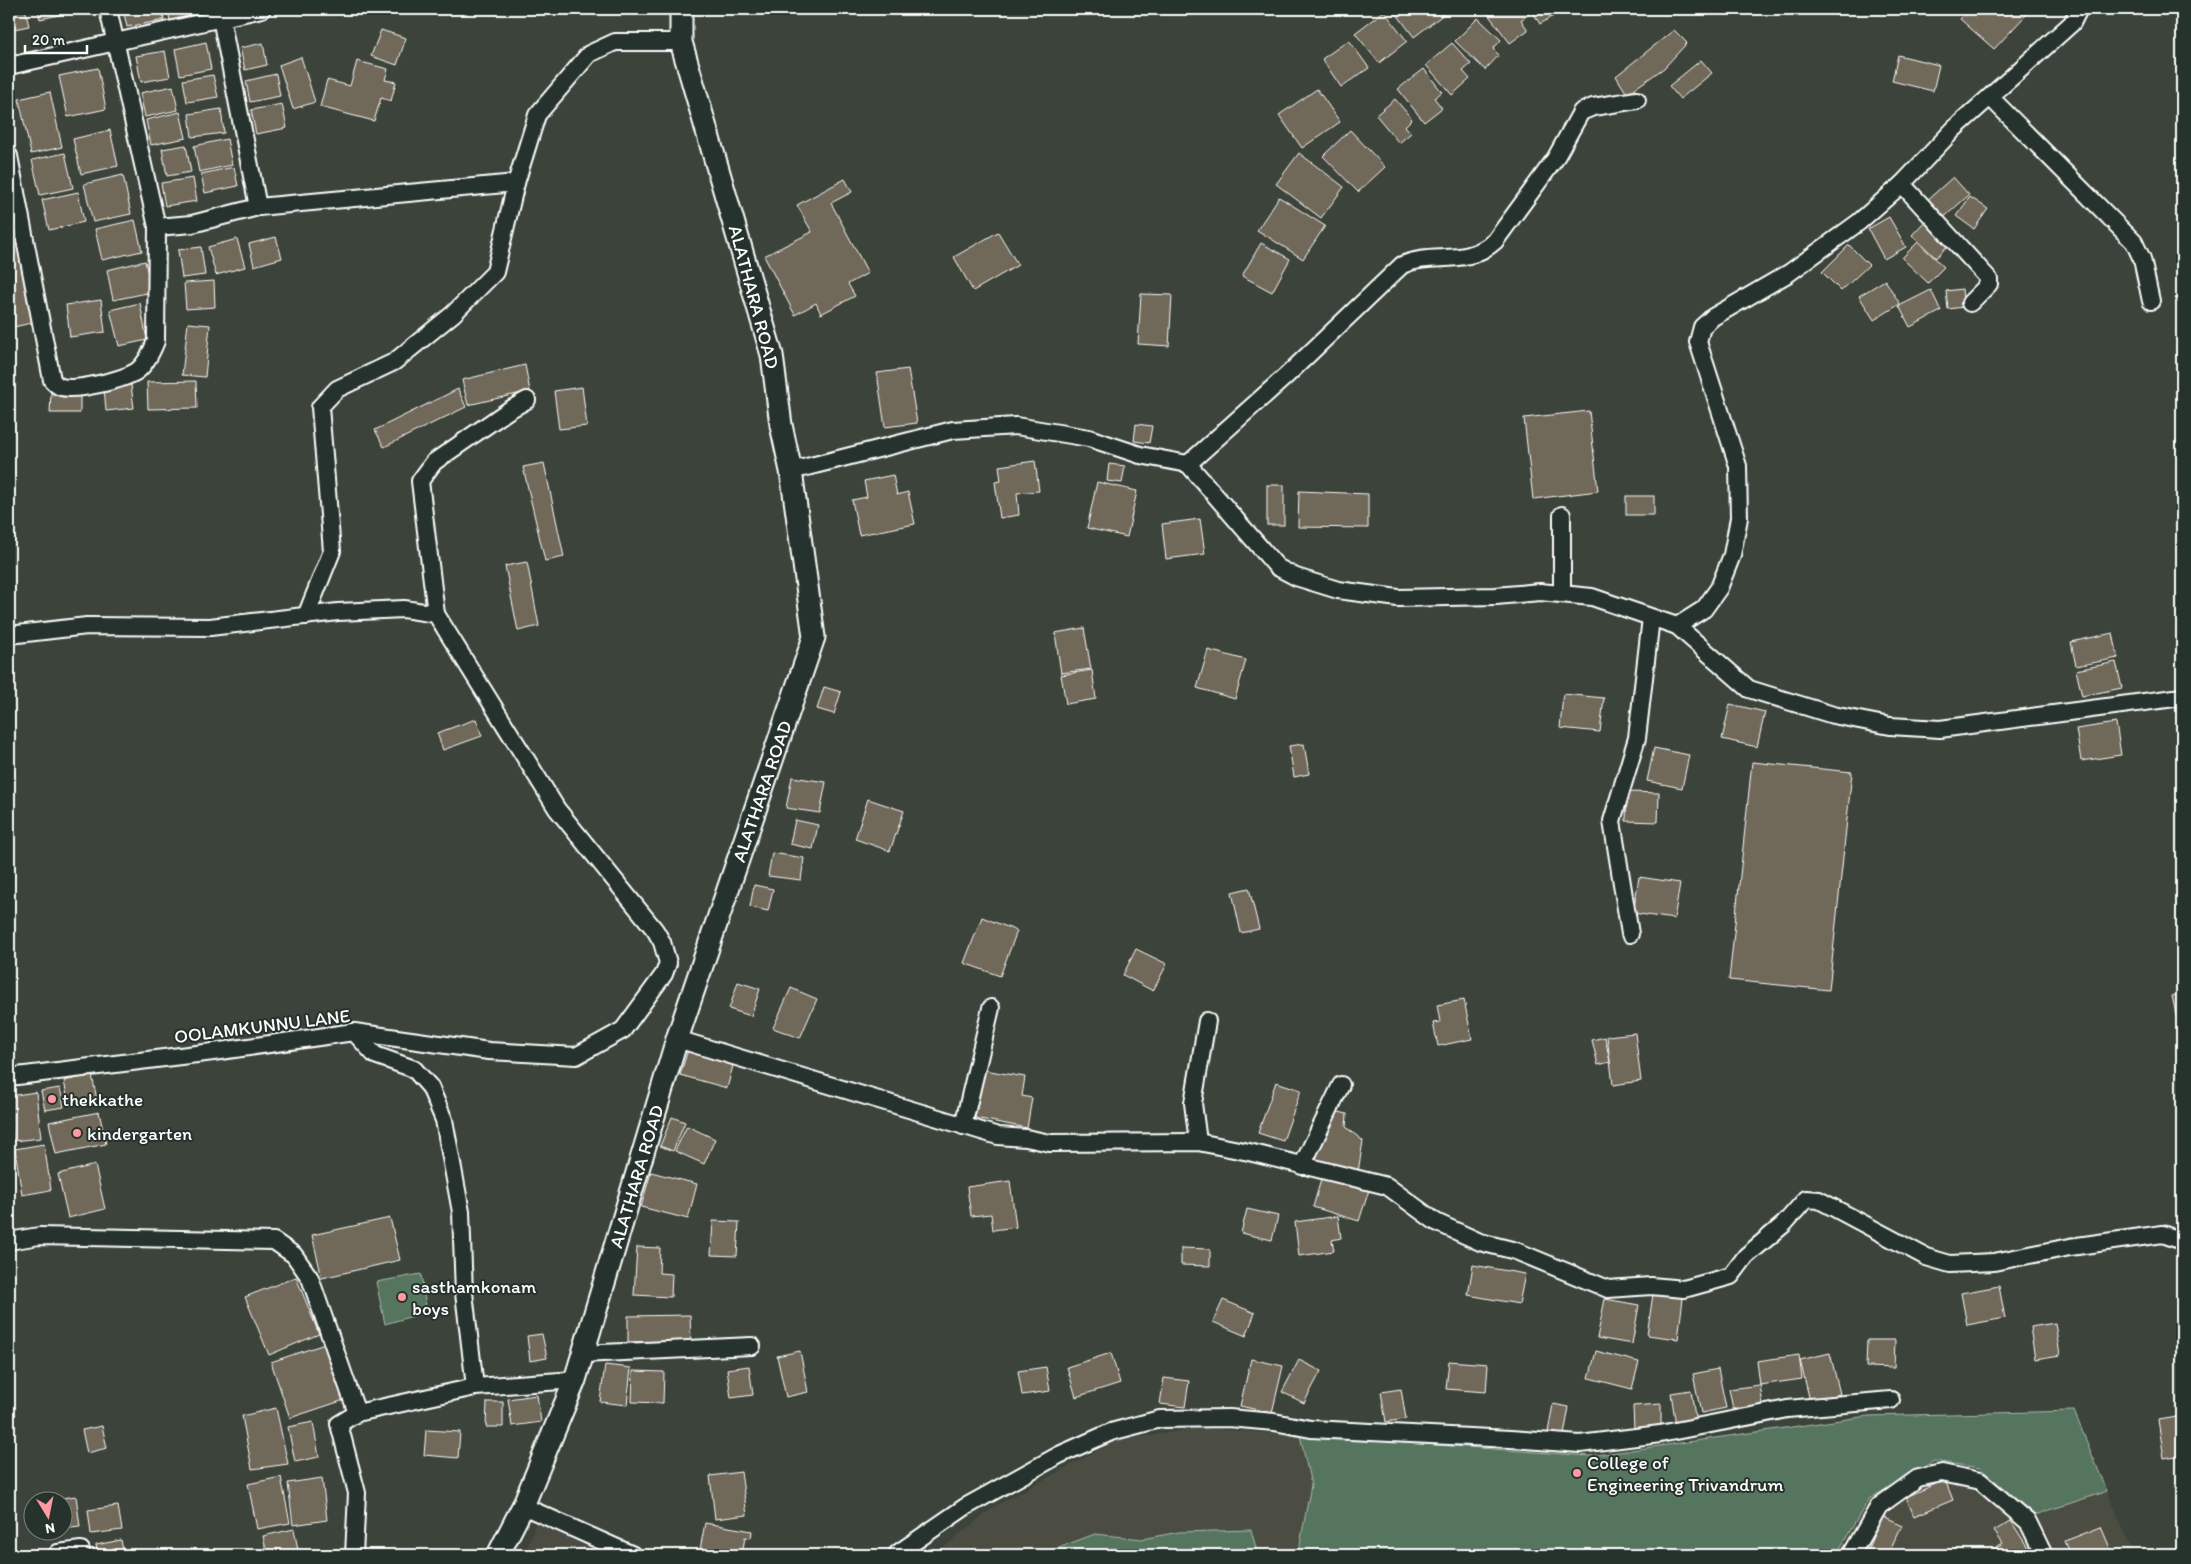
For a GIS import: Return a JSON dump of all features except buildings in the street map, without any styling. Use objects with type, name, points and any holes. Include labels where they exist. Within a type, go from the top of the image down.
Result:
[{"type":"street","points":[[9,156],[52,380],[59,386],[73,388],[123,377],[138,370],[150,354],[156,341],[157,227],[108,9]]},
{"type":"street","points":[[9,66],[262,9]]},
{"type":"street","name":"ALATHARA ROAD","points":[[498,1555],[523,1506],[574,1380],[678,1039],[814,637],[791,471],[781,425],[772,355],[681,42],[681,9]]},
{"type":"street","points":[[1677,626],[1704,610],[1719,588],[1732,555],[1739,518],[1738,466],[1698,342],[1702,327],[1713,317],[1789,274],[1859,222],[1902,184],[1954,129],[1991,98],[2034,56],[2072,23],[2079,9]]},
{"type":"street","points":[[221,18],[258,207]]},
{"type":"street","points":[[306,616],[332,550],[320,407],[337,389],[394,362],[453,314],[495,272],[516,183],[537,115],[589,54],[615,42],[681,42]]},
{"type":"street","points":[[1991,98],[2134,242],[2142,259],[2151,300]]},
{"type":"street","points":[[1188,464],[1286,376],[1402,265],[1423,258],[1448,259],[1473,255],[1487,248],[1495,241],[1554,160],[1581,112],[1593,107],[1637,100]]},
{"type":"street","points":[[157,227],[192,224],[258,207],[516,183]]},
{"type":"street","points":[[1902,184],[1989,279],[1989,284],[1970,303]]},
{"type":"street","points":[[9,635],[86,626],[210,627],[306,616],[404,609],[436,614],[420,481],[434,462],[509,410],[527,400]]},
{"type":"street","points":[[791,471],[954,430],[1016,426],[1089,438],[1140,455],[1188,464],[1277,568],[1296,576],[1338,590],[1398,598],[1496,596],[1540,592],[1592,597],[1677,626],[1749,689],[1833,715],[1890,726],[1940,729],[2182,697]]},
{"type":"street","points":[[1562,514],[1562,594]]},
{"type":"street","name":"OOLAMKUNNU LANE","points":[[9,1077],[213,1052],[354,1032],[490,1051],[576,1056],[623,1030],[664,974],[668,963],[666,952],[655,930],[557,809],[436,614]]},
{"type":"street","points":[[1630,934],[1612,821],[1637,738],[1651,618]]},
{"type":"street","points":[[963,1126],[991,1008]]},
{"type":"street","points":[[1198,1142],[1193,1103],[1207,1021]]},
{"type":"street","points":[[354,1032],[375,1055],[414,1069],[430,1087],[444,1120],[461,1212],[464,1293],[475,1387]]},
{"type":"street","points":[[678,1039],[998,1136],[1050,1142],[1198,1142],[1249,1152],[1387,1186],[1436,1222],[1480,1242],[1516,1251],[1608,1289],[1651,1286],[1684,1289],[1730,1276],[1746,1256],[1784,1224],[1806,1199],[1819,1200],[1926,1257],[1950,1264],[1994,1262],[2070,1247],[2163,1234],[2182,1241]]},
{"type":"street","points":[[1302,1166],[1341,1084]]},
{"type":"street","points":[[9,1242],[39,1236],[274,1241],[294,1255],[310,1278],[357,1414]]},
{"type":"street","points":[[581,1354],[752,1346]]},
{"type":"street","points":[[354,1555],[357,1493],[338,1424],[357,1414],[475,1387],[574,1380]]},
{"type":"street","points":[[898,1555],[898,1553],[965,1507],[1060,1455],[1111,1432],[1160,1419],[1229,1418],[1274,1422],[1311,1429],[1580,1444],[1660,1434],[1787,1409],[1891,1400]]},
{"type":"street","points":[[1851,1555],[1879,1506],[1918,1478],[1942,1473],[1980,1481],[2028,1522],[2044,1555]]},
{"type":"street","points":[[523,1506],[633,1555]]},
{"type":"street","points":[[59,1555],[58,1553],[81,1550]]},
{"type":"shaded area","name":"College of Engineering Trivandrum","points":[[2074,1411],[2134,1555],[934,1555],[995,1506],[1115,1441],[1199,1428],[1590,1456],[1868,1416]]},
{"type":"shaded area","points":[[536,1523],[553,1531],[605,1555],[525,1555]]},
{"type":"green space","name":"sasthamkonam boys","points":[[421,1274],[427,1312],[385,1324],[376,1282]]},
{"type":"green space","name":"College of Engineering Trivandrum","points":[[2074,1411],[2107,1491],[2035,1515],[1980,1468],[1934,1461],[1869,1499],[1836,1555],[1298,1555],[1311,1485],[1300,1435],[1590,1456],[1868,1416]]},
{"type":"green space","points":[[1251,1530],[1258,1555],[1039,1555],[1095,1534],[1142,1539],[1179,1532]]},
{"type":"place","name":"thekkathe","points":[[52,1099]]},
{"type":"place","name":"kindergarten","points":[[77,1133]]},
{"type":"place","name":"sasthamkonam boys","points":[[402,1297]]},
{"type":"place","name":"College of Engineering Trivandrum","points":[[1577,1473]]}]
